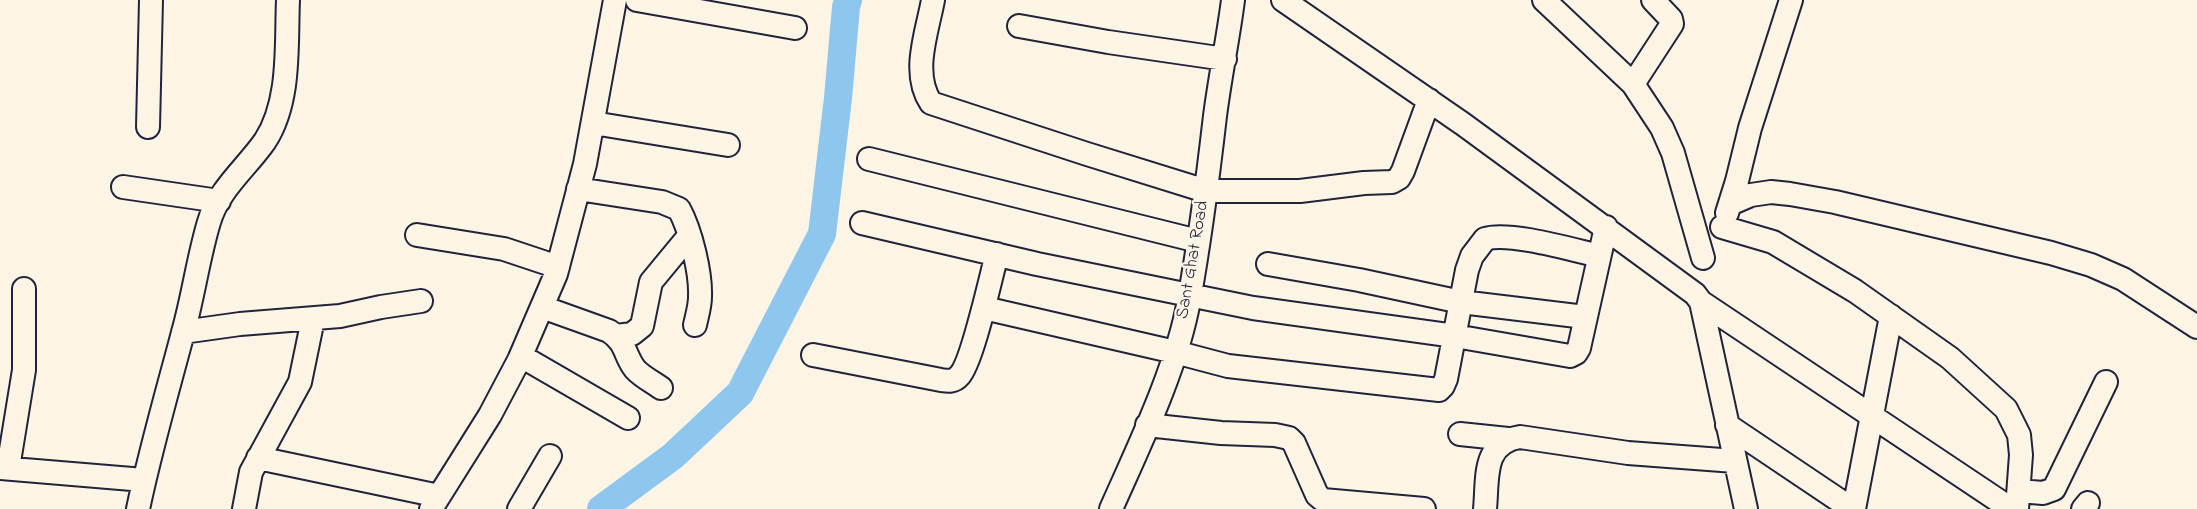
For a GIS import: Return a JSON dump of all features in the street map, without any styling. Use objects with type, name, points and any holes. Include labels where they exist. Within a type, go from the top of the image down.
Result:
[{"type":"street","points":[[148,127],[151,0]]},
{"type":"street","points":[[138,509],[209,221],[219,201],[266,140],[281,99],[285,68],[288,0]]},
{"type":"street","points":[[258,458],[435,502],[490,415],[521,356],[558,267],[578,189],[615,0]]},
{"type":"street","points":[[637,0],[795,28]]},
{"type":"street","points":[[933,0],[921,66],[922,81],[931,103],[1206,191],[1300,191],[1364,183],[1392,182],[1399,178],[1403,171],[1429,100]]},
{"type":"street","name":"Sant Ghat Road","points":[[1111,509],[1147,425],[1175,352],[1190,295],[1233,0]]},
{"type":"street","points":[[1283,0],[1429,100],[1685,284],[1701,302],[1871,416],[2016,503]]},
{"type":"street","points":[[1544,0],[1634,84],[1662,128],[1673,153],[1703,258]]},
{"type":"street","points":[[1634,84],[1672,24],[1671,19],[1654,0]]},
{"type":"street","points":[[1685,284],[1722,227],[1750,128],[1791,0]]},
{"type":"street","points":[[1019,26],[1108,42],[1225,58]]},
{"type":"street","points":[[592,123],[728,145]]},
{"type":"street","points":[[869,159],[1198,241]]},
{"type":"street","points":[[122,188],[219,201]]},
{"type":"street","points":[[578,189],[662,202],[679,210],[683,216],[700,286],[700,301],[696,324]]},
{"type":"street","points":[[1730,204],[1751,195],[1770,192],[1790,194],[1835,202],[2051,253],[2123,279],[2197,327]]},
{"type":"street","points":[[862,223],[997,254],[1254,308],[1454,336],[1570,356],[1576,353],[1579,348],[1606,227]]},
{"type":"street","points":[[1722,227],[1773,242],[1854,291],[1950,358],[2006,409],[2019,435],[2022,455],[2016,503]]},
{"type":"street","points":[[417,235],[504,249],[558,267]]},
{"type":"street","points":[[617,336],[632,334],[642,326],[651,282],[688,236]]},
{"type":"street","points":[[984,308],[1228,366],[1439,390],[1443,386],[1467,270],[1472,256],[1485,239],[1491,237],[1532,241],[1600,256]]},
{"type":"street","points":[[813,355],[953,381],[961,376],[967,363],[984,308],[997,254]]},
{"type":"street","points":[[1268,264],[1359,280],[1461,302],[1585,317]]},
{"type":"street","points":[[24,290],[24,370],[4,468],[144,480]]},
{"type":"street","points":[[183,332],[240,324],[313,319],[421,301]]},
{"type":"street","points":[[1701,302],[1746,509]]},
{"type":"street","points":[[542,307],[609,331],[617,336],[622,342],[635,369],[661,388]]},
{"type":"street","points":[[1727,425],[1853,509],[1891,316]]},
{"type":"street","points":[[244,509],[251,472],[300,382],[313,319]]},
{"type":"street","points":[[521,356],[628,418]]},
{"type":"street","points":[[2016,503],[2054,489],[2106,382]]},
{"type":"street","points":[[1147,425],[1275,435],[1289,438],[1297,448],[1317,495],[1323,500],[1424,509]]},
{"type":"street","points":[[1460,434],[1508,438],[1520,436],[1628,453],[1735,461]]},
{"type":"street","points":[[1485,509],[1490,462],[1500,443],[1508,438]]},
{"type":"street","points":[[520,509],[550,456]]},
{"type":"waterway","points":[[601,509],[673,456],[740,393],[822,234],[848,0]]}]
